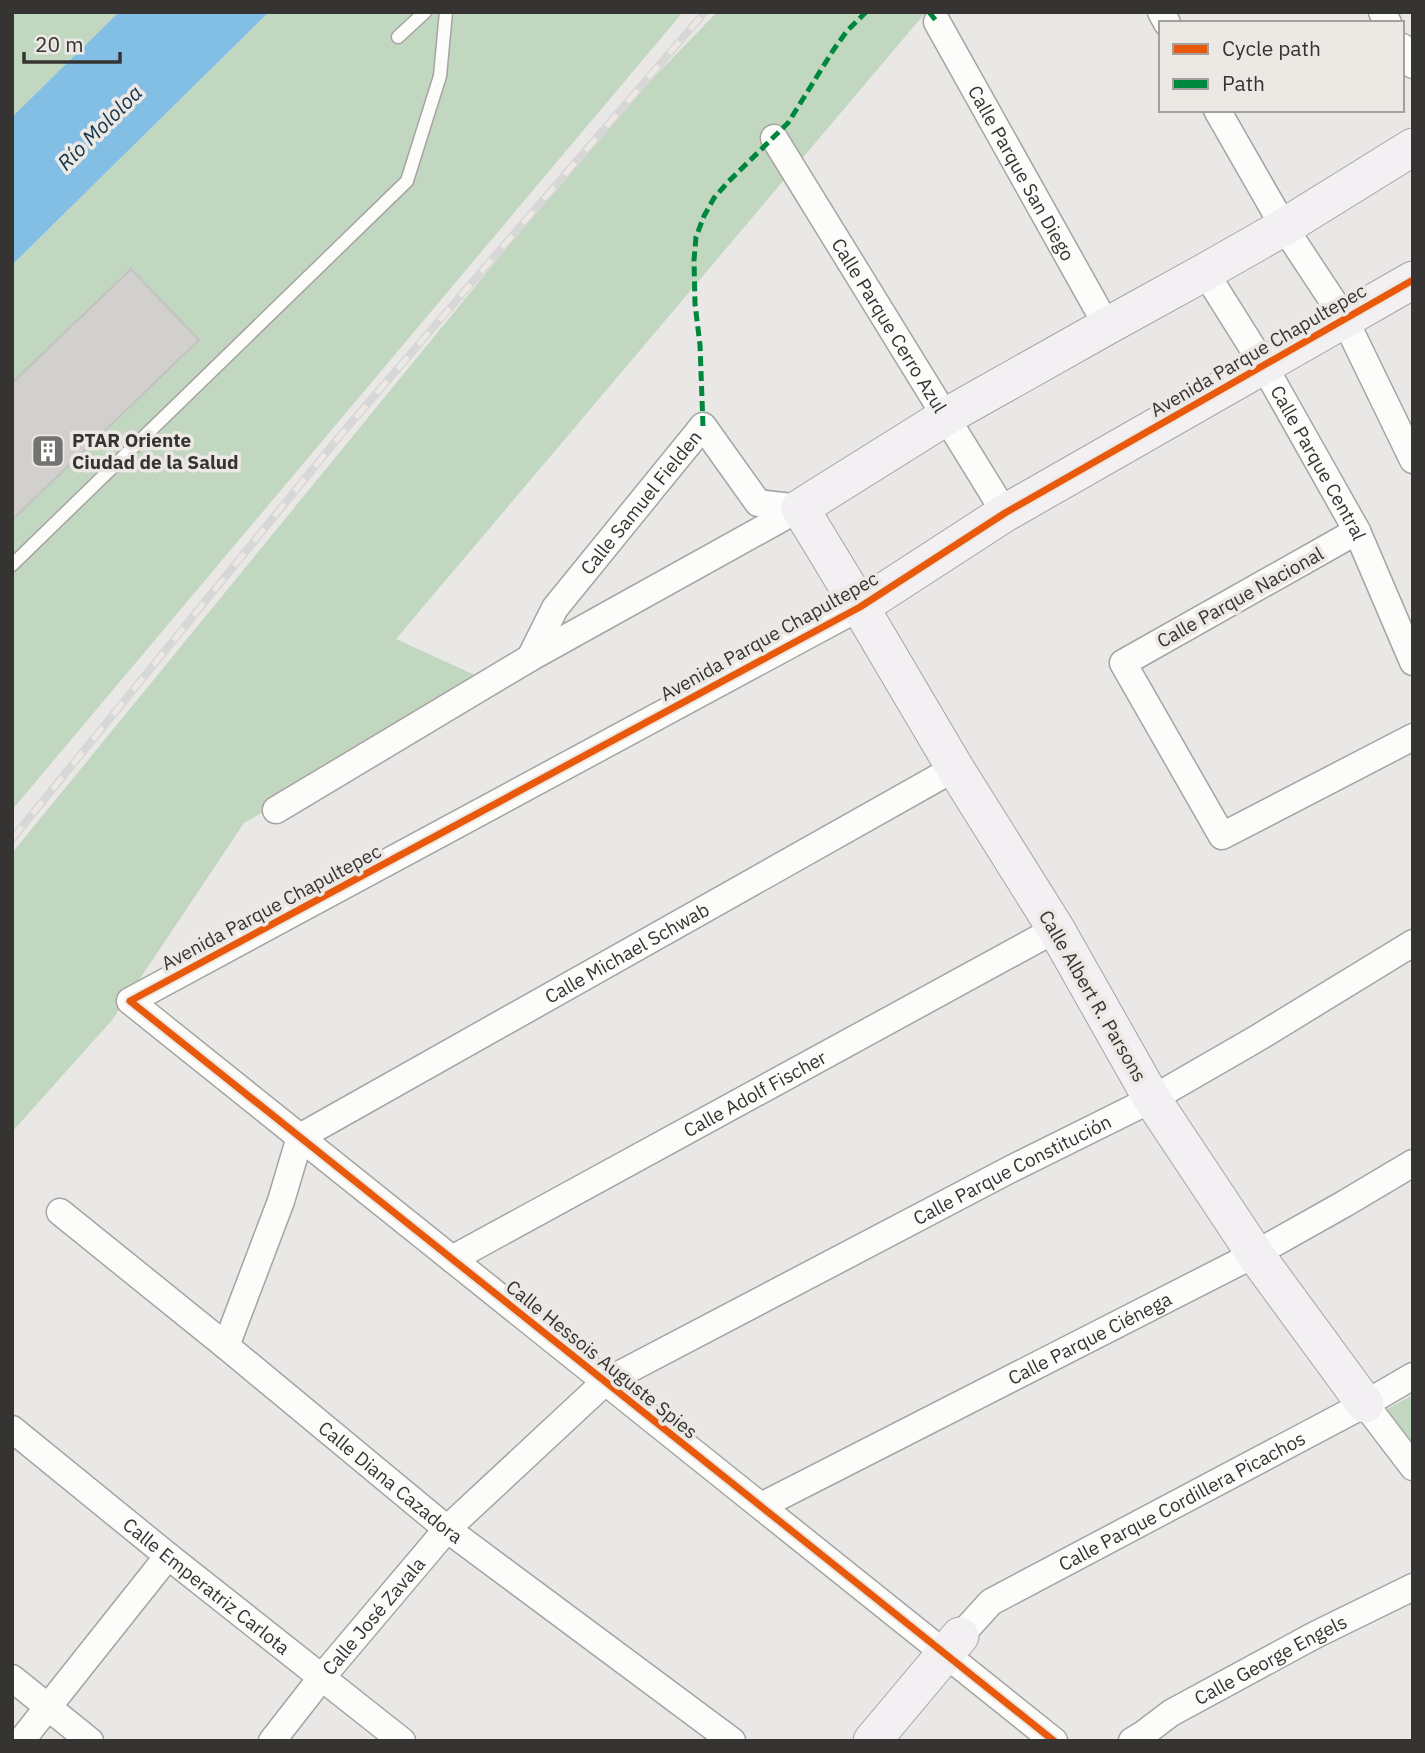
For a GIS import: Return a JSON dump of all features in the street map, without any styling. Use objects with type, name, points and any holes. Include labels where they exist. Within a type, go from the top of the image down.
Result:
[{"type":"street","name":"Calle Parque San Diego","points":[[937,22],[1107,326]]},
{"type":"street","points":[[1218,112],[1284,227],[1344,318],[1413,460]]},
{"type":"street","name":"Calle Parque Cerro Azul","points":[[774,138],[1005,513]]},
{"type":"street","points":[[276,810],[530,658],[800,508],[947,416],[1284,227],[1413,147]]},
{"type":"street","name":"Calle Parque Central","points":[[1205,272],[1264,366],[1357,531],[1413,662]]},
{"type":"street","name":"Avenida Parque Chapultepec","points":[[130,1001],[860,607],[1005,513],[1413,280]]},
{"type":"street","name":"Calle Samuel Fielden","points":[[530,658],[555,608],[703,426],[758,503],[800,508]]},
{"type":"street","name":"Calle Albert R. Parsons","points":[[800,508],[955,768],[1056,929],[1152,1099],[1255,1254],[1413,1467]]},
{"type":"street","name":"Calle Parque Nacional","points":[[1357,531],[1123,663],[1222,836],[1413,737]]},
{"type":"street","name":"Calle Michael Schwab","points":[[300,1138],[955,768]]},
{"type":"street","name":"Calle Adolf Fischer","points":[[452,1259],[1056,929]]},
{"type":"street","name":"Calle Parque Constitución","points":[[605,1382],[996,1177],[1152,1099],[1413,943]]},
{"type":"street","name":"Calle Hessois Auguste Spies","points":[[130,1001],[761,1506],[952,1645],[1054,1741]]},
{"type":"street","points":[[226,1346],[281,1201],[300,1138]]},
{"type":"street","name":"Calle Parque Ciénega","points":[[761,1506],[1255,1254],[1413,1163]]},
{"type":"street","name":"Calle Diana Cazadora","points":[[60,1212],[447,1529],[732,1741]]},
{"type":"street","name":"Calle Parque Cordillera Picachos","points":[[952,1645],[991,1602],[1413,1376]]},
{"type":"street","name":"Calle José Zavala","points":[[272,1741],[447,1529],[605,1382]]},
{"type":"street","name":"Calle Emperatriz Carlota","points":[[12,1429],[402,1741]]},
{"type":"street","points":[[21,1741],[168,1556]]},
{"type":"street","name":"Calle George Engels","points":[[1132,1741],[1171,1713],[1315,1635],[1413,1587]]},
{"type":"street","points":[[872,1741],[952,1645]]},
{"type":"street","points":[[12,1678],[90,1741]]},
{"type":"lane","points":[[398,37],[425,12]]},
{"type":"lane","points":[[12,565],[407,181],[440,76],[446,12]]},
{"type":"green space","points":[[12,12],[119,12],[12,117]]},
{"type":"green space","points":[[269,12],[683,12],[12,810],[12,265]]},
{"type":"green space","points":[[717,12],[926,12],[396,639],[490,682],[244,823],[113,1019],[12,1132],[12,853],[603,130]]},
{"type":"green space","points":[[1413,1395],[1413,1457],[1387,1409]]},
{"type":"water","name":"Río Mololoa","points":[[119,12],[269,12],[12,265],[12,117]]},
{"type":"building","name":"PTAR Oriente Ciudad de la Salud","points":[[131,269],[199,340],[12,520],[12,383]]},
{"type":"railway","points":[[12,839],[338,438],[705,12]]},
{"type":"marked path","points":[[703,426],[694,260],[696,237],[704,216],[714,198],[728,182],[788,123],[834,49],[866,12]]},
{"type":"marked path","points":[[929,12],[937,22]]},
{"type":"cycle path","points":[[1054,1741],[130,1001],[860,607],[1005,513],[1413,280]]},
{"type":"place","name":"PTAR Oriente Ciudad de la Salud","points":[[48,451]]}]
